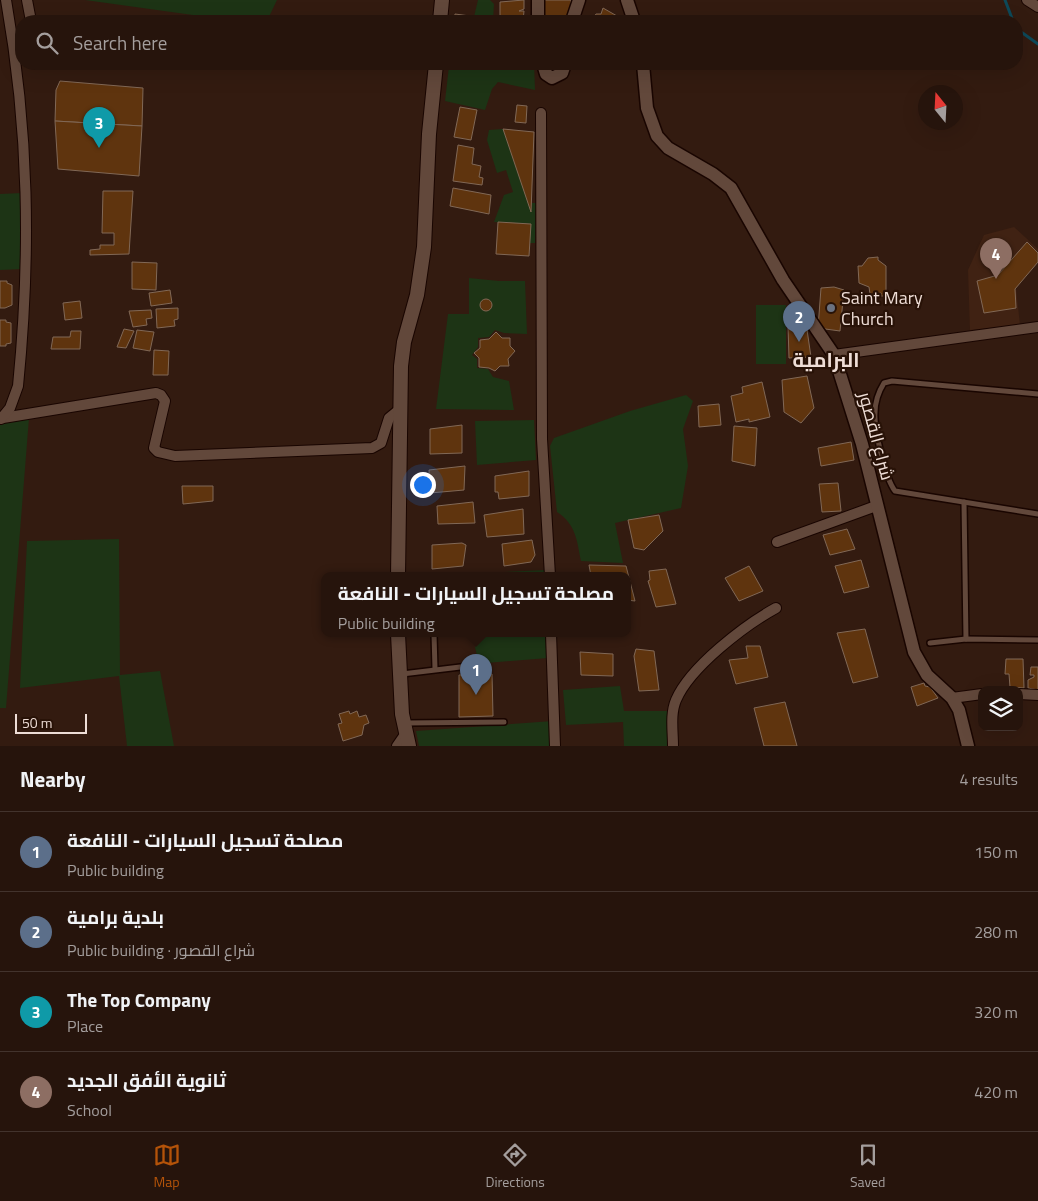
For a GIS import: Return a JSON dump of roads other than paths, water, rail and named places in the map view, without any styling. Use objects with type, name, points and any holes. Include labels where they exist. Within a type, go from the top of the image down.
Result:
[{"type":"main road","points":[[441,15],[442,0]]},
{"type":"main road","points":[[398,572],[400,410],[404,342],[417,295],[424,247],[430,113],[435,70]]},
{"type":"main road","points":[[398,637],[399,674],[406,734]]},
{"type":"street","points":[[6,0],[15,42]]},
{"type":"street","points":[[27,0],[30,15]]},
{"type":"street","points":[[538,0],[538,15]]},
{"type":"street","points":[[574,15],[579,0]]},
{"type":"street","points":[[627,0],[632,15]]},
{"type":"street","points":[[1026,0],[1038,7]]},
{"type":"street","points":[[2,419],[18,386],[28,232],[20,70]]},
{"type":"street","points":[[545,70],[546,74],[552,78],[562,73],[563,70]]},
{"type":"street","name":"شراع القصور","points":[[644,70],[647,108],[657,136],[668,148],[713,174],[731,188],[783,280],[834,355],[862,444],[914,652],[927,675],[952,698],[960,710],[968,746]]},
{"type":"street","points":[[541,113],[542,439],[550,572]]},
{"type":"street","points":[[834,355],[1038,327]]},
{"type":"street","points":[[2,419],[156,393],[161,395],[165,401],[154,448],[163,454],[194,456],[372,448],[381,443],[389,418],[400,410]]},
{"type":"street","points":[[777,542],[876,506]]},
{"type":"street","points":[[673,746],[674,707],[684,685],[735,635],[754,620],[776,608]]},
{"type":"street","points":[[551,637],[555,746]]},
{"type":"street","points":[[1023,694],[1038,695]]},
{"type":"street","points":[[952,698],[978,695]]},
{"type":"street","points":[[397,746],[406,734]]},
{"type":"lane","points":[[1038,394],[892,381],[884,383],[880,390],[875,413],[886,472],[890,484],[895,491],[1038,514]]},
{"type":"lane","points":[[964,502],[966,639]]},
{"type":"lane","points":[[434,637],[435,669]]},
{"type":"lane","points":[[930,643],[966,639],[1038,640]]},
{"type":"lane","points":[[399,674],[477,665]]},
{"type":"lane","points":[[406,734],[504,722]]},
{"type":"waterway","points":[[1005,0],[1011,15]]},
{"type":"waterway","points":[[1023,33],[1038,44]]},
{"type":"place","name":"The Top Company","points":[[99,148]]},
{"type":"place","name":"ثانوية الأفق الجديد","points":[[996,279]]},
{"type":"place","name":"Saint Mary Church","points":[[831,308]]},
{"type":"place","name":"بلدية برامية","points":[[799,342]]},
{"type":"place","name":"مصلحة تسجيل السيارات - النافعة","points":[[476,695]]},
{"type":"district","name":"البرامية","points":[[826,360]]}]
